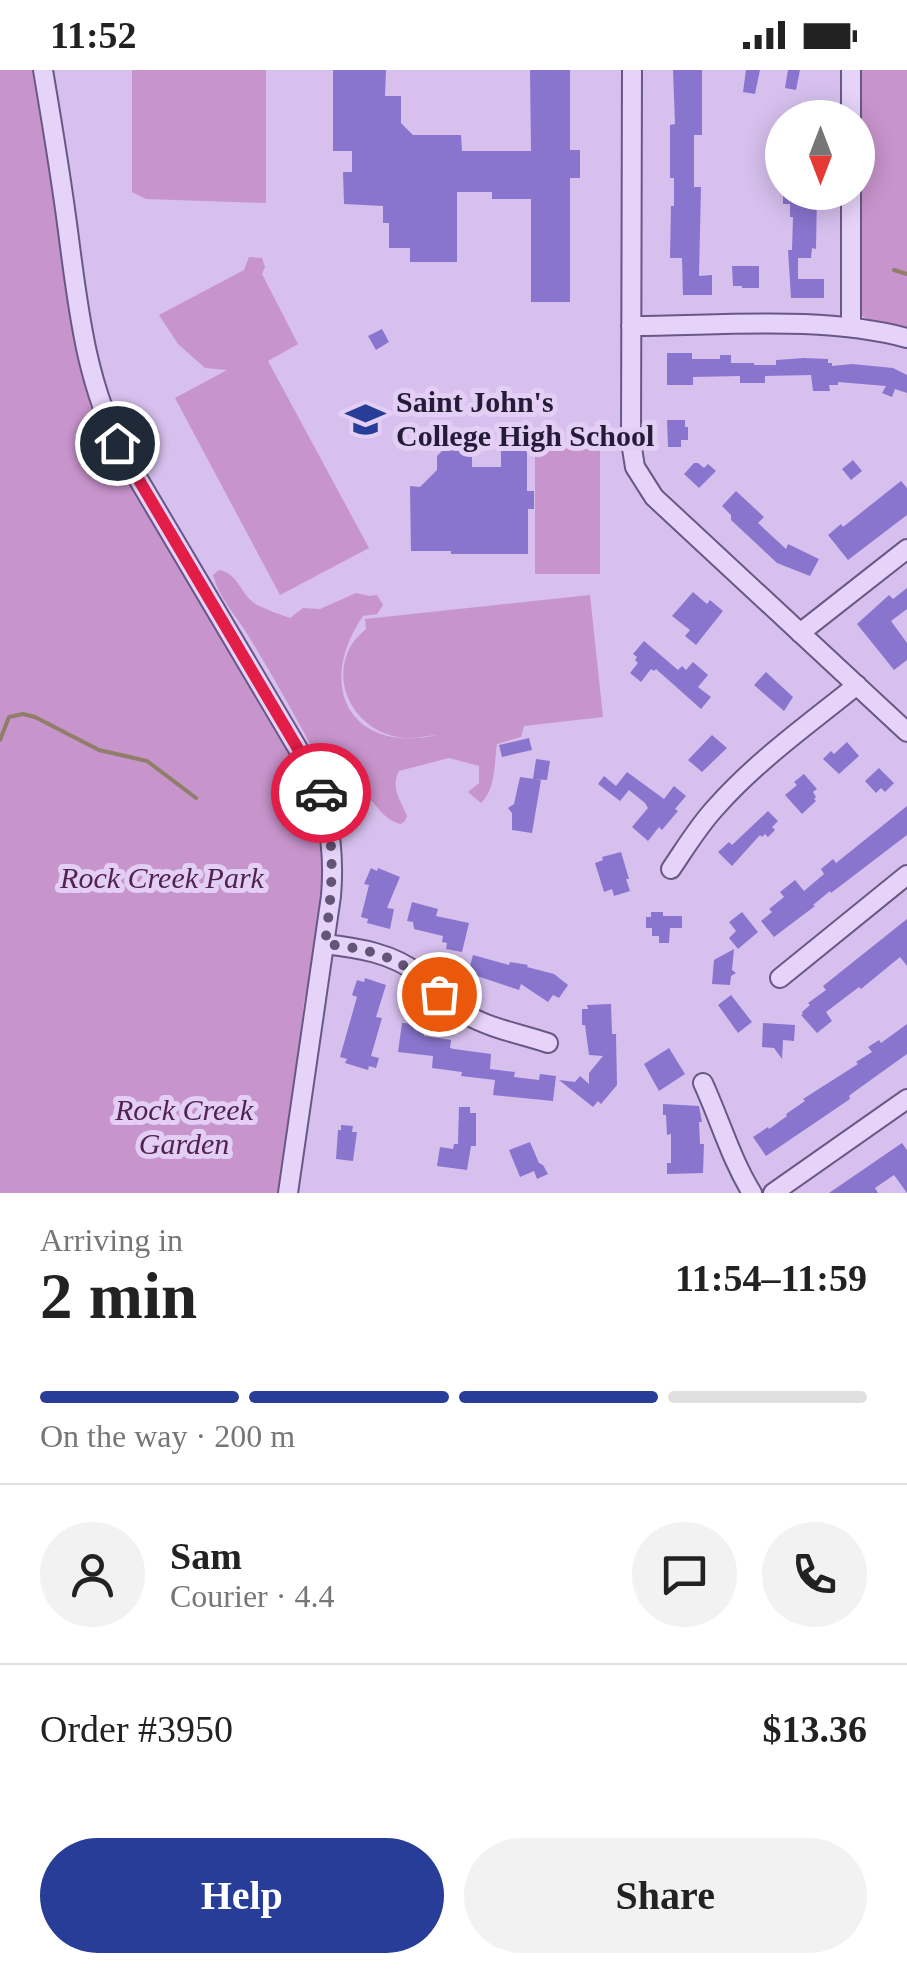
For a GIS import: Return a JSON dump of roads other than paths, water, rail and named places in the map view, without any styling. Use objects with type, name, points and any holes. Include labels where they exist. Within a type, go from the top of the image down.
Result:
[{"type":"street","points":[[42,70],[86,346],[101,408],[124,455],[320,790],[330,828],[333,866],[325,944],[288,1193]]},
{"type":"street","points":[[632,70],[630,442],[635,467],[654,497],[904,726]]},
{"type":"street","points":[[851,70],[851,100]]},
{"type":"street","points":[[850,210],[850,327]]},
{"type":"street","points":[[630,326],[809,325],[850,327],[907,338]]},
{"type":"street","points":[[800,632],[907,549]]},
{"type":"street","points":[[671,868],[737,785],[858,685]]},
{"type":"street","points":[[780,978],[907,875]]},
{"type":"street","points":[[325,944],[397,960],[469,1016],[548,1043]]},
{"type":"street","points":[[703,1084],[735,1163],[752,1193]]},
{"type":"street","points":[[774,1193],[907,1099]]},
{"type":"waterway","points":[[894,270],[907,274]]},
{"type":"waterway","points":[[0,740],[9,717],[35,717],[99,750],[147,761],[196,798]]},
{"type":"place","name":"Saint John's College High School","points":[[366,419]]},
{"type":"park label","name":"Rock Creek Park","points":[[162,878]]},
{"type":"park label","name":"Rock Creek Garden","points":[[184,1127]]}]
